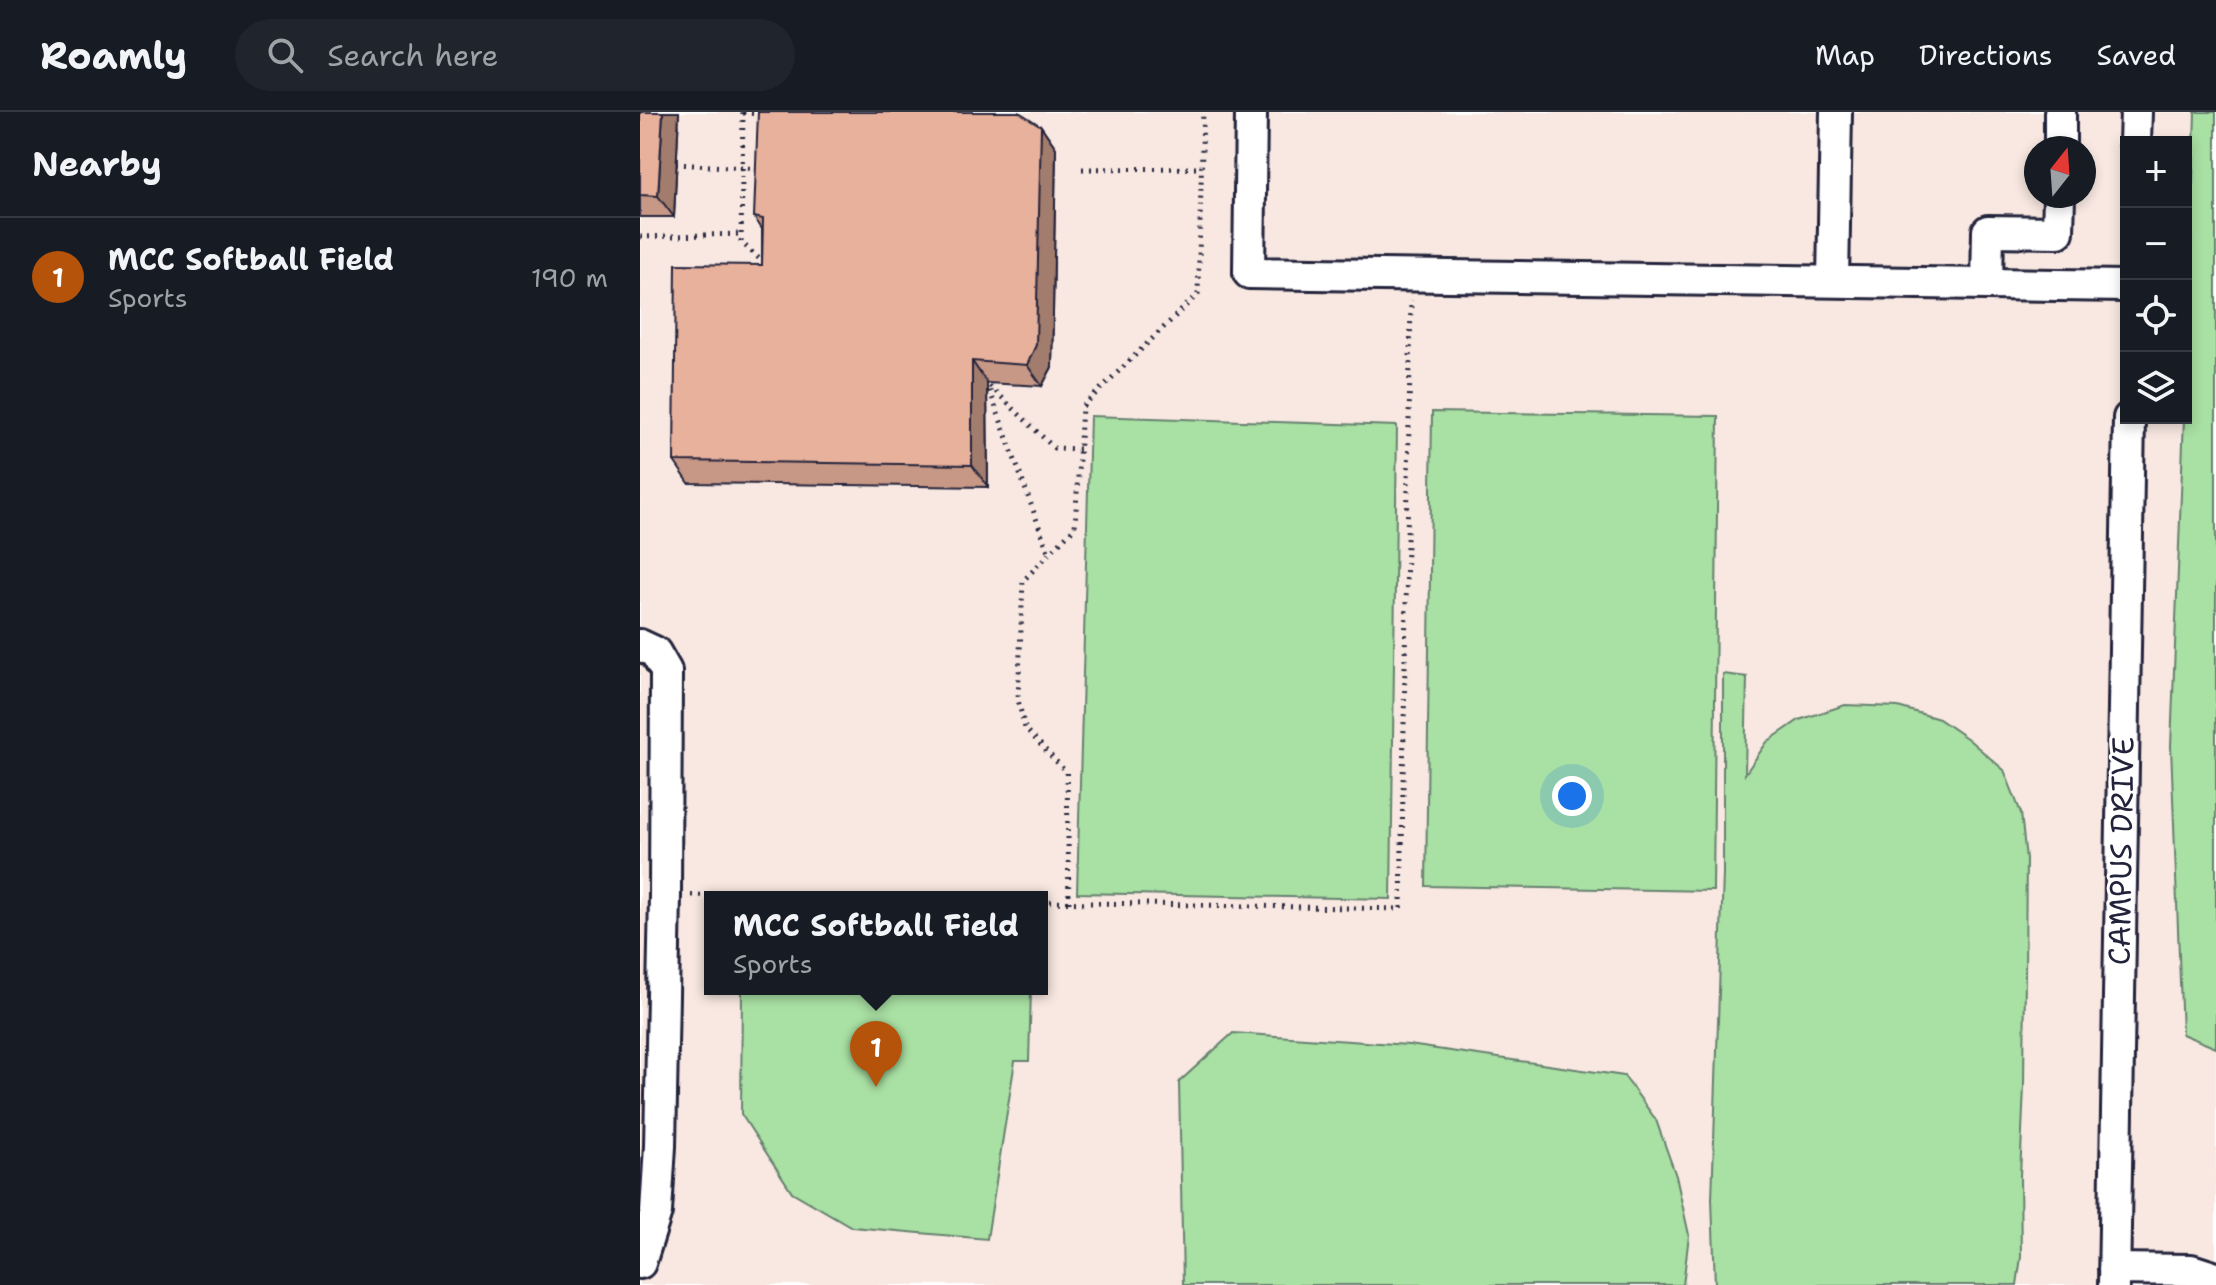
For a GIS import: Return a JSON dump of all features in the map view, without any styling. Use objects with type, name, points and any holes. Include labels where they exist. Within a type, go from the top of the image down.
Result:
[{"type":"street","points":[[1251,112],[1249,273],[2120,286]]},
{"type":"street","points":[[1833,281],[1836,112]]},
{"type":"street","points":[[2060,112],[2060,136]]},
{"type":"street","points":[[2135,136],[2136,112]]},
{"type":"street","points":[[1987,284],[1988,231],[2058,232],[2059,208]]},
{"type":"street","name":"CAMPUS DRIVE","points":[[2114,1277],[2129,424]]},
{"type":"street","points":[[640,645],[655,652],[666,671],[657,878],[660,1146],[656,1212],[640,1263]]},
{"type":"street","points":[[2114,1277],[2191,1270],[2216,1278]]},
{"type":"path","points":[[1069,903],[1067,773],[1025,728],[1018,700],[1023,581],[1075,527],[1082,407],[1198,294],[1203,112]]},
{"type":"path","points":[[768,267],[741,242],[743,113],[775,115]]},
{"type":"path","points":[[676,164],[773,169]]},
{"type":"path","points":[[1082,169],[1202,168]]},
{"type":"path","points":[[640,237],[741,234]]},
{"type":"path","points":[[1048,902],[1401,909],[1412,275]]},
{"type":"path","points":[[1049,554],[987,383],[1054,448],[1080,449]]},
{"type":"path","points":[[657,878],[737,891]]},
{"type":"shaded area","points":[[640,112],[2195,112],[2192,194],[2192,136],[2120,136],[2120,424],[2184,424],[2171,745],[2216,758],[2216,1285],[640,1285]]},
{"type":"green space","points":[[2195,112],[2216,112],[2216,1048],[2182,1034],[2171,746],[2184,424],[2192,424]]},
{"type":"green space","points":[[1432,412],[1718,416],[1713,891],[1426,886]]},
{"type":"green space","points":[[1090,416],[1397,426],[1391,899],[1077,893]]},
{"type":"green space","points":[[1723,674],[1747,677],[1745,774],[1767,742],[1799,720],[1845,705],[1898,707],[1939,719],[2004,770],[2021,813],[2026,859],[2021,1257],[2017,1285],[1715,1285],[1712,1199],[1723,873]]},
{"type":"green space","points":[[742,995],[1031,995],[1029,1061],[1015,1061],[987,1239],[852,1227],[792,1192],[741,1114]]},
{"type":"green space","points":[[1233,1033],[1409,1045],[1624,1076],[1656,1120],[1676,1176],[1689,1235],[1683,1285],[1183,1285],[1179,1082]]},
{"type":"building","points":[[640,112],[663,112],[658,196],[640,195]]},
{"type":"building","points":[[758,112],[1019,112],[1041,126],[1036,345],[1027,365],[972,361],[972,465],[674,461],[676,264],[762,265],[763,219],[754,217]]},
{"type":"place","name":"MCC Softball Field","points":[[876,1087]]}]
